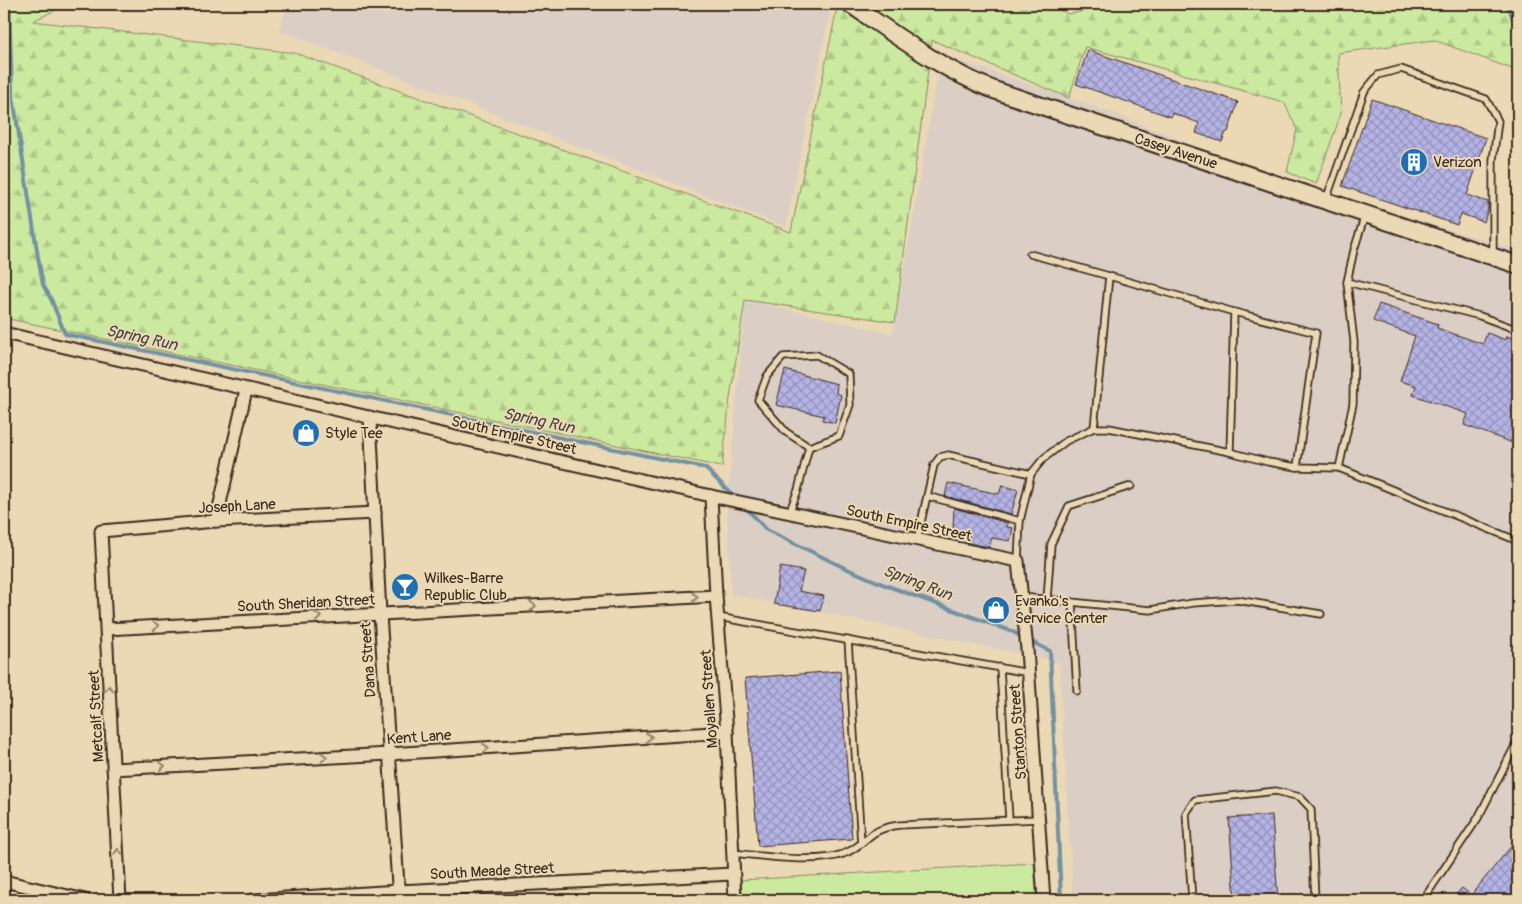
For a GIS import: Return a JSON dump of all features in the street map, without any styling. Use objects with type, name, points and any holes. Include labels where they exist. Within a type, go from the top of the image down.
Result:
[{"type":"street","name":"Casey Avenue","points":[[850,4],[924,55],[974,82],[1518,265]]},
{"type":"street","name":"South Empire Street","points":[[4,333],[733,501],[1018,561]]},
{"type":"street","points":[[216,521],[246,390]]},
{"type":"street","name":"Dana Street","points":[[370,417],[380,614],[399,896]]},
{"type":"street","name":"Moyallen Street","points":[[712,496],[716,596],[735,900]]},
{"type":"street","name":"Joseph Lane","points":[[101,531],[216,521],[376,513]]},
{"type":"street","name":"Metcalf Street","points":[[101,531],[120,900]]},
{"type":"street","name":"Stanton Street","points":[[1018,561],[1029,673],[1044,900]]},
{"type":"street","name":"South Sheridan Street","points":[[107,629],[716,596]]},
{"type":"street","name":"Kent Lane","points":[[113,769],[389,754],[726,732]]},
{"type":"street","name":"South Meade Street","points":[[253,900],[399,896],[733,874]]},
{"type":"street","points":[[4,881],[85,900]]},
{"type":"lane","points":[[1325,201],[1364,92],[1378,75],[1401,68],[1486,99],[1498,121],[1493,160],[1493,257]]},
{"type":"lane","points":[[1339,468],[1353,404],[1354,342],[1347,282],[1354,250],[1366,215]]},
{"type":"lane","points":[[1030,254],[1316,334],[1297,467]]},
{"type":"lane","points":[[1094,428],[1109,276]]},
{"type":"lane","points":[[1347,282],[1480,316],[1518,330]]},
{"type":"lane","points":[[1230,452],[1234,312]]},
{"type":"lane","points":[[817,355],[849,374],[850,405],[839,436],[809,447],[786,432],[758,400],[766,376],[783,357],[817,355]]},
{"type":"lane","points":[[1018,561],[1020,521],[1031,474],[1043,458],[1066,440],[1094,428],[1109,428],[1297,467],[1339,468],[1518,541]]},
{"type":"lane","points":[[789,512],[798,490],[809,447]]},
{"type":"lane","points":[[918,540],[934,465],[940,457],[948,455],[1031,474]]},
{"type":"lane","points":[[1047,600],[1051,544],[1069,506],[1131,486]]},
{"type":"lane","points":[[927,496],[1020,521]]},
{"type":"lane","points":[[1022,597],[1150,610],[1237,600],[1322,614]]},
{"type":"lane","points":[[1072,602],[1077,691]]},
{"type":"lane","points":[[718,617],[1029,673]]},
{"type":"lane","points":[[848,640],[861,844]]},
{"type":"lane","points":[[1000,667],[1009,820]]},
{"type":"lane","points":[[1424,900],[1478,818],[1518,740]]},
{"type":"lane","points":[[1192,900],[1186,813],[1195,800],[1276,791],[1300,797],[1312,809],[1315,900]]},
{"type":"lane","points":[[732,853],[823,859],[844,854],[861,844],[875,832],[887,827],[1038,818]]},
{"type":"shaded area","points":[[288,4],[823,4],[830,10],[786,227],[279,30]]},
{"type":"shaded area","points":[[941,54],[1122,116],[1270,177],[1518,250],[1518,900],[1073,900],[1059,662],[731,594],[727,510],[745,300],[893,334]]},
{"type":"green space","points":[[4,4],[68,4],[33,21],[295,53],[791,232],[837,8],[833,4],[1048,4],[1068,14],[1125,4],[1346,4],[1351,6],[1362,4],[1518,4],[1518,78],[1512,69],[1434,40],[1338,53],[1341,114],[1316,184],[1287,172],[1297,129],[1284,102],[1085,47],[1069,98],[932,40],[895,322],[745,300],[722,467],[4,318]]},
{"type":"green space","points":[[1034,863],[1037,900],[743,900],[741,880]]},
{"type":"building","points":[[1088,50],[1238,102],[1228,132],[1226,132],[1222,142],[1196,133],[1199,123],[1172,113],[1171,117],[1076,84]]},
{"type":"building","name":"Verizon","points":[[1372,99],[1486,138],[1467,195],[1488,202],[1484,222],[1461,214],[1457,225],[1342,186]]},
{"type":"building","points":[[1379,304],[1438,324],[1437,328],[1483,344],[1487,333],[1506,340],[1507,336],[1518,340],[1518,445],[1464,425],[1468,414],[1413,395],[1416,386],[1400,381],[1415,336],[1373,321]]},
{"type":"building","points":[[785,370],[837,384],[836,393],[841,395],[835,423],[822,420],[824,416],[776,405]]},
{"type":"building","points":[[948,483],[999,494],[1002,485],[1018,490],[1011,514],[945,496]]},
{"type":"building","points":[[954,508],[1008,523],[1007,527],[1013,528],[1010,541],[992,538],[989,547],[967,543],[970,533],[953,530]]},
{"type":"building","points":[[780,567],[804,571],[799,591],[824,596],[820,611],[774,604]]},
{"type":"building","points":[[840,671],[852,839],[758,846],[745,678]]},
{"type":"building","points":[[1272,815],[1278,900],[1235,900],[1229,818]]},
{"type":"building","points":[[1518,838],[1518,900],[1451,900],[1462,888],[1471,895]]},
{"type":"waterway","name":"Spring Run","points":[[9,4],[12,90],[38,257],[43,285],[51,299],[65,334],[705,468],[736,498]]},
{"type":"waterway","points":[[1508,4],[1518,35]]},
{"type":"waterway","name":"Spring Run","points":[[745,507],[767,530],[845,568],[885,585],[1011,631],[1050,651],[1061,900]]},
{"type":"place","name":"Verizon","points":[[1414,162]]},
{"type":"place","name":"Style Tee","points":[[306,433]]},
{"type":"place","name":"Wilkes-Barre Republic Club","points":[[405,587]]},
{"type":"place","name":"Evanko's Service Center","points":[[996,610]]}]
